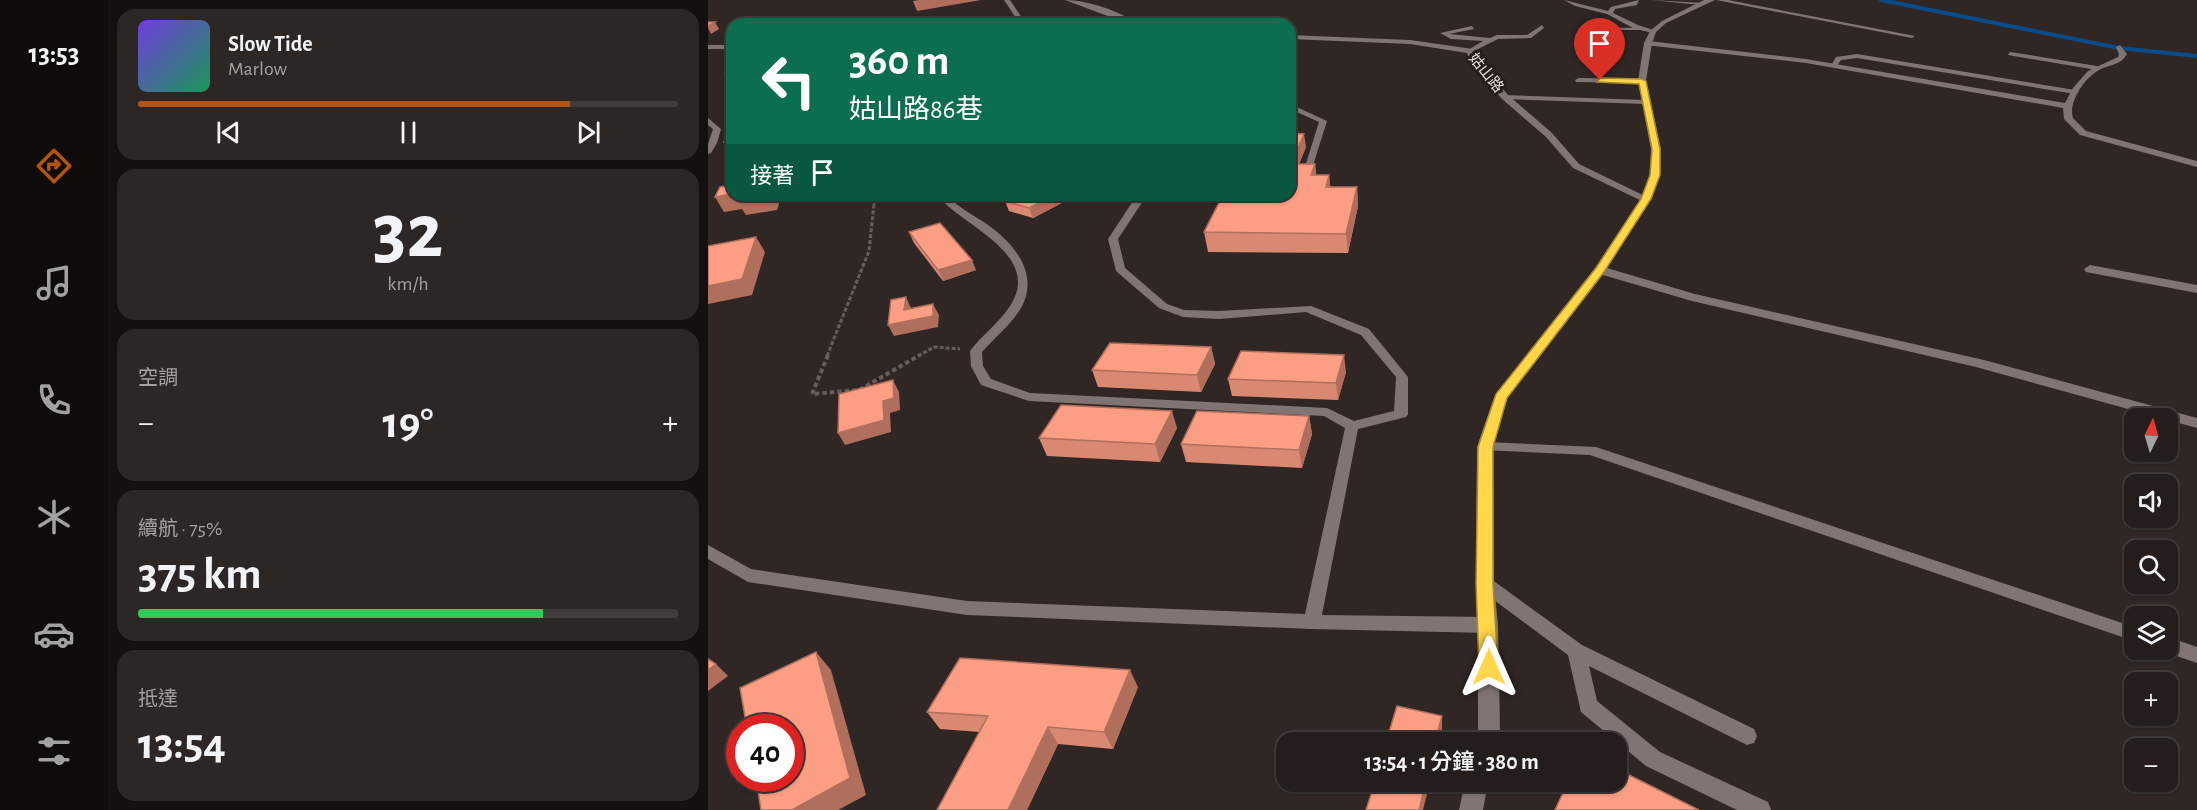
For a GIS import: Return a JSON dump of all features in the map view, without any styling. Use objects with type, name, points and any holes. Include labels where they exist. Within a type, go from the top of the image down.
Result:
[{"type":"street","points":[[1068,0],[1120,18]]},
{"type":"street","points":[[1489,732],[1485,447],[1500,398],[1600,270],[1646,199],[1655,175],[1656,149],[1642,81],[1647,35],[1664,22],[1706,2]]},
{"type":"street","points":[[1647,35],[2067,106]]},
{"type":"street","name":"姑山路","points":[[1296,38],[1410,42],[1470,51],[1474,62],[1506,97],[1549,135],[1576,166],[1646,199]]},
{"type":"street","points":[[2120,47],[2123,54],[2121,59],[2097,68],[2085,77],[2067,106],[2067,116],[2083,133],[2197,164]]},
{"type":"street","points":[[2090,269],[2197,289]]},
{"type":"street","points":[[1600,270],[1692,297],[1979,363],[2197,423]]},
{"type":"street","points":[[1471,810],[1475,792]]},
{"type":"lane","points":[[1007,0],[1019,18]]},
{"type":"lane","points":[[1567,0],[1575,5],[1610,13],[1647,35]]},
{"type":"lane","points":[[1610,13],[1613,8],[1635,4],[1636,0]]},
{"type":"lane","points":[[1654,0],[1706,2]]},
{"type":"lane","points":[[1719,0],[1912,36]]},
{"type":"lane","points":[[1438,27],[1451,32]]},
{"type":"lane","points":[[1470,51],[1497,37],[1529,37],[1542,27]]},
{"type":"lane","points":[[1472,28],[1443,33],[1451,37],[1488,40]]},
{"type":"lane","points":[[1584,29],[1647,35]]},
{"type":"lane","points":[[708,47],[726,46]]},
{"type":"lane","points":[[2010,54],[2097,68]]},
{"type":"lane","points":[[1834,66],[1838,58],[1857,56],[2076,92]]},
{"type":"lane","points":[[1579,80],[1642,81]]},
{"type":"lane","points":[[1506,97],[1645,102]]},
{"type":"lane","points":[[1296,109],[1323,121],[1307,173]]},
{"type":"lane","points":[[708,120],[717,129],[708,151]]},
{"type":"lane","points":[[947,201],[955,211],[988,230],[1012,251],[1022,276],[1018,302],[976,351],[977,366],[986,382],[1029,397],[1327,412],[1352,426],[1401,414],[1402,377],[1365,332],[1306,308],[1219,315],[1183,313],[1163,306],[1120,269],[1113,239],[1138,201]]},
{"type":"lane","points":[[1312,622],[1352,426]]},
{"type":"lane","points":[[1485,447],[1591,450],[2124,631]]},
{"type":"lane","points":[[708,551],[748,575],[967,608],[1312,622],[1488,625]]},
{"type":"lane","points":[[1485,584],[1576,651],[1747,736]]},
{"type":"lane","points":[[2178,648],[2197,655]]},
{"type":"lane","points":[[1576,651],[1588,706],[1653,759],[1760,810]]},
{"type":"path","points":[[874,201],[869,251],[812,394],[859,390],[934,347],[976,351]]},
{"type":"building","points":[[1296,133],[1304,134],[1296,153]]},
{"type":"building","points":[[1296,164],[1315,164],[1311,175],[1329,175],[1326,187],[1357,187],[1346,234],[1204,232],[1220,201],[1296,201]]},
{"type":"building","points":[[726,186],[726,195],[715,197],[720,187]]},
{"type":"building","points":[[1005,201],[1042,201],[1029,208]]},
{"type":"building","points":[[940,223],[972,260],[938,270],[909,232]]},
{"type":"building","points":[[756,237],[742,279],[708,286],[708,246]]},
{"type":"building","points":[[906,297],[904,310],[933,304],[933,316],[888,325],[891,300]]},
{"type":"building","points":[[1110,343],[1211,347],[1197,375],[1092,370]]},
{"type":"building","points":[[1241,351],[1344,355],[1336,383],[1228,379]]},
{"type":"building","points":[[893,380],[894,398],[883,401],[884,420],[838,433],[839,394]]},
{"type":"building","points":[[1061,405],[1172,411],[1155,444],[1039,438]]},
{"type":"building","points":[[1197,411],[1309,416],[1299,450],[1181,444]]},
{"type":"building","points":[[816,652],[850,778],[792,810],[761,810],[758,792],[804,792],[804,714],[745,714],[740,688]]},
{"type":"building","points":[[960,658],[1130,670],[1104,732],[1048,727],[1008,810],[937,810],[988,716],[927,712]]},
{"type":"building","points":[[708,659],[716,664],[708,670]]},
{"type":"building","points":[[1397,706],[1442,716],[1438,732],[1389,732]]},
{"type":"building","points":[[1627,774],[1699,810],[1555,810],[1563,792],[1627,792]]},
{"type":"building","points":[[1372,792],[1424,792],[1419,810],[1366,810]]},
{"type":"waterway","points":[[1881,0],[2119,48],[2197,56]]},
{"type":"route","points":[[1489,667],[1485,584],[1485,447],[1500,398],[1600,270],[1646,199],[1655,175],[1656,149],[1642,81],[1600,80]]}]
